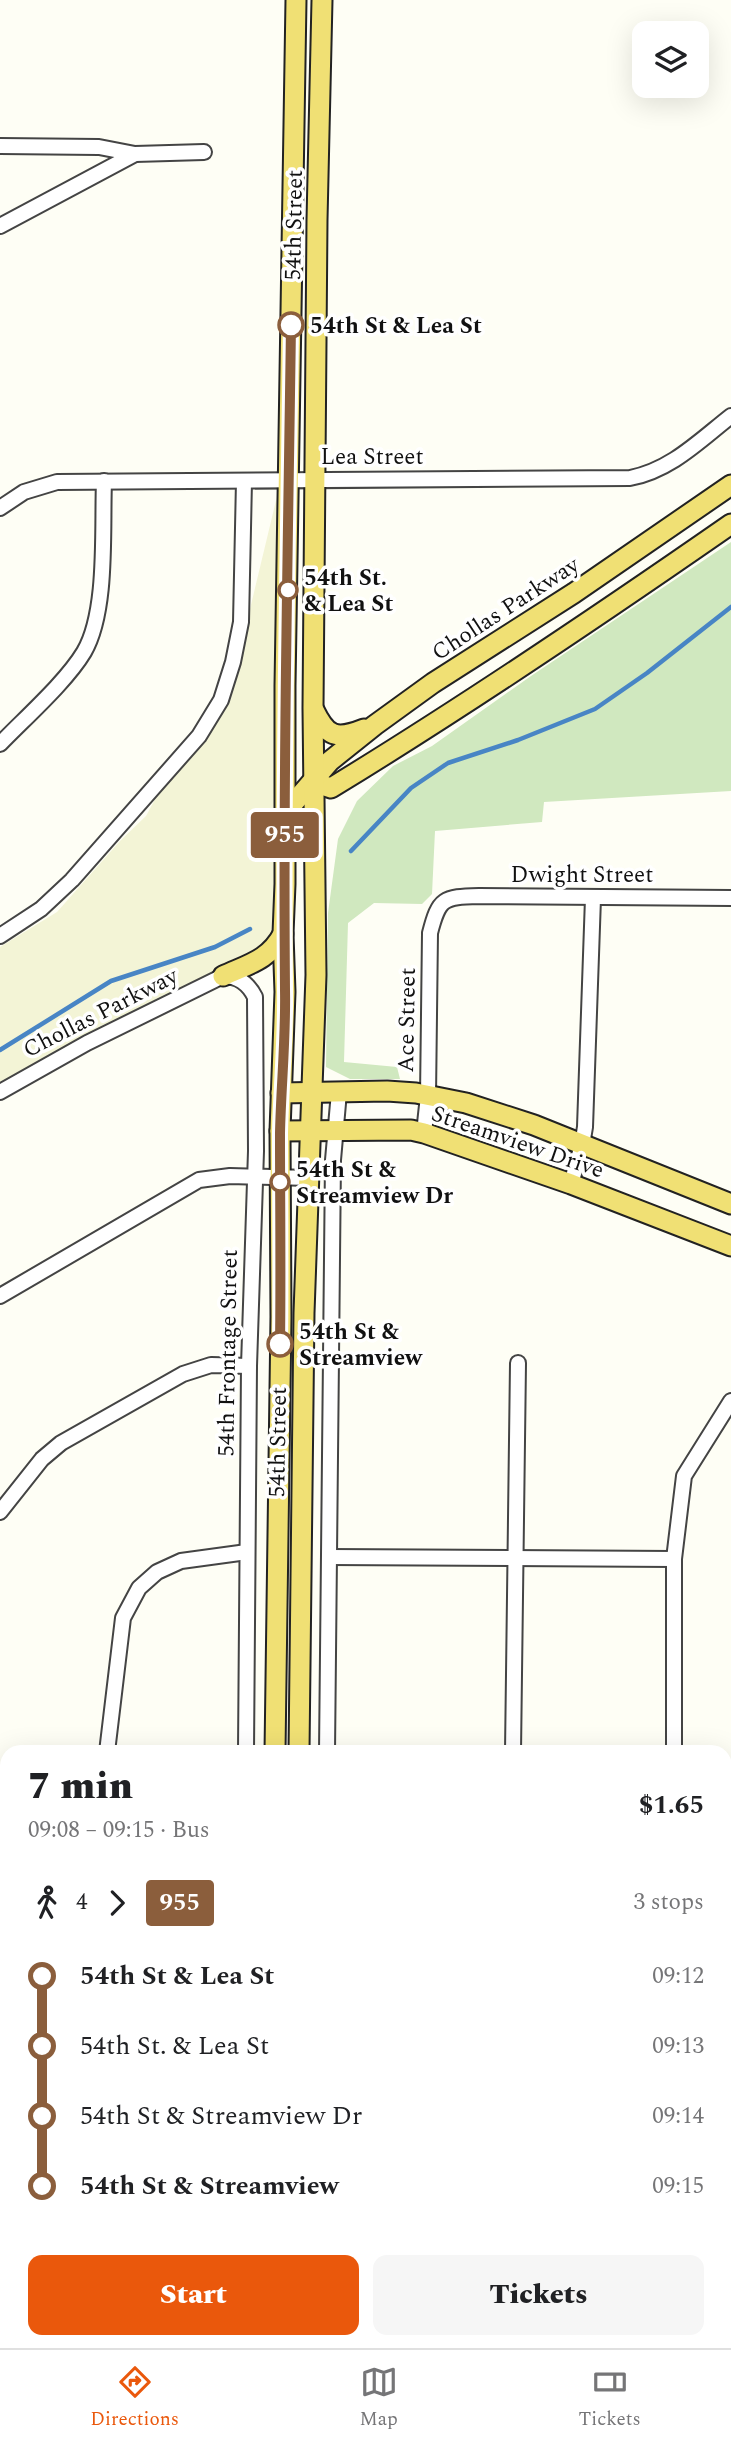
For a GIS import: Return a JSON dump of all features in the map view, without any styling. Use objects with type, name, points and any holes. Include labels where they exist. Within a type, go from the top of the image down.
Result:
[{"type":"main road","name":"54th Street","points":[[275,1745],[280,1131],[285,992],[283,934],[296,0]]},
{"type":"main road","name":"54th Street","points":[[299,1745],[304,1327],[316,975],[313,782],[314,479],[322,0]]},
{"type":"main road","points":[[295,79],[307,118],[319,128]]},
{"type":"main road","name":"Chollas Parkway","points":[[285,814],[330,761],[375,725],[433,683],[574,593],[731,485]]},
{"type":"main road","points":[[313,782],[331,788],[375,762],[599,616],[731,524]]},
{"type":"main road","points":[[313,708],[325,731],[331,733],[354,734],[375,725]]},
{"type":"main road","points":[[223,976],[267,957],[283,934]]},
{"type":"main road","name":"Streamview Drive","points":[[281,1093],[387,1091],[428,1096],[490,1109],[731,1204]]},
{"type":"main road","name":"Streamview Drive","points":[[280,1131],[411,1130],[424,1133],[571,1184],[731,1246]]},
{"type":"street","points":[[0,146],[99,147],[135,155],[204,152]]},
{"type":"street","points":[[0,226],[135,155]]},
{"type":"street","name":"Lea Street","points":[[0,508],[13,498],[46,484],[104,481],[630,478],[648,474],[678,458],[731,416]]},
{"type":"street","points":[[0,744],[78,662],[95,628],[100,596],[104,481]]},
{"type":"street","points":[[0,936],[41,909],[72,880],[199,736],[221,700],[233,662],[241,622],[244,481]]},
{"type":"street","name":"Dwight Street","points":[[436,909],[444,901],[460,897],[731,898]]},
{"type":"street","points":[[571,1184],[582,1145],[593,898]]},
{"type":"street","name":"Ace Street","points":[[424,1133],[428,1096],[429,933],[436,909]]},
{"type":"street","name":"Chollas Parkway","points":[[0,1092],[87,1043],[223,976]]},
{"type":"street","name":"54th Frontage Street","points":[[223,976],[243,981],[252,990],[257,1003],[249,1366],[246,1745]]},
{"type":"street","points":[[327,1745],[333,1160],[339,1092]]},
{"type":"street","points":[[0,1296],[190,1184],[218,1176],[309,1178]]},
{"type":"street","points":[[513,1745],[518,1363]]},
{"type":"street","points":[[0,1512],[42,1459],[61,1443],[183,1374],[211,1365],[249,1366]]},
{"type":"street","points":[[674,1745],[674,1559],[684,1476],[731,1401]]},
{"type":"street","points":[[108,1745],[123,1618],[139,1588],[157,1572],[181,1561],[247,1552]]},
{"type":"street","points":[[329,1557],[674,1559]]},
{"type":"green space","points":[[279,488],[277,937],[14,1080],[0,1091],[0,947],[57,912],[146,816],[166,779],[232,684]]},
{"type":"green space","points":[[731,542],[731,791],[544,802],[542,822],[435,831],[432,894],[422,904],[374,903],[348,923],[344,1062],[397,1067],[400,1079],[350,1079],[326,1067],[328,913],[338,839],[357,801],[393,766],[432,746]]},
{"type":"waterway","points":[[351,851],[411,788],[448,763],[518,740],[595,709],[647,673],[731,607]]},
{"type":"waterway","points":[[0,1050],[111,981],[215,947],[250,929]]},
{"type":"bus line","name":"955","points":[[280,1344],[280,1131],[285,992],[285,685],[290,512],[291,325]]},
{"type":"place","name":"54th St & Lea St","points":[[291,325]]},
{"type":"place","name":"54th St. & Lea St","points":[[288,590]]},
{"type":"place","name":"54th St & Streamview Dr","points":[[280,1182]]},
{"type":"place","name":"54th St & Streamview","points":[[280,1344]]}]
